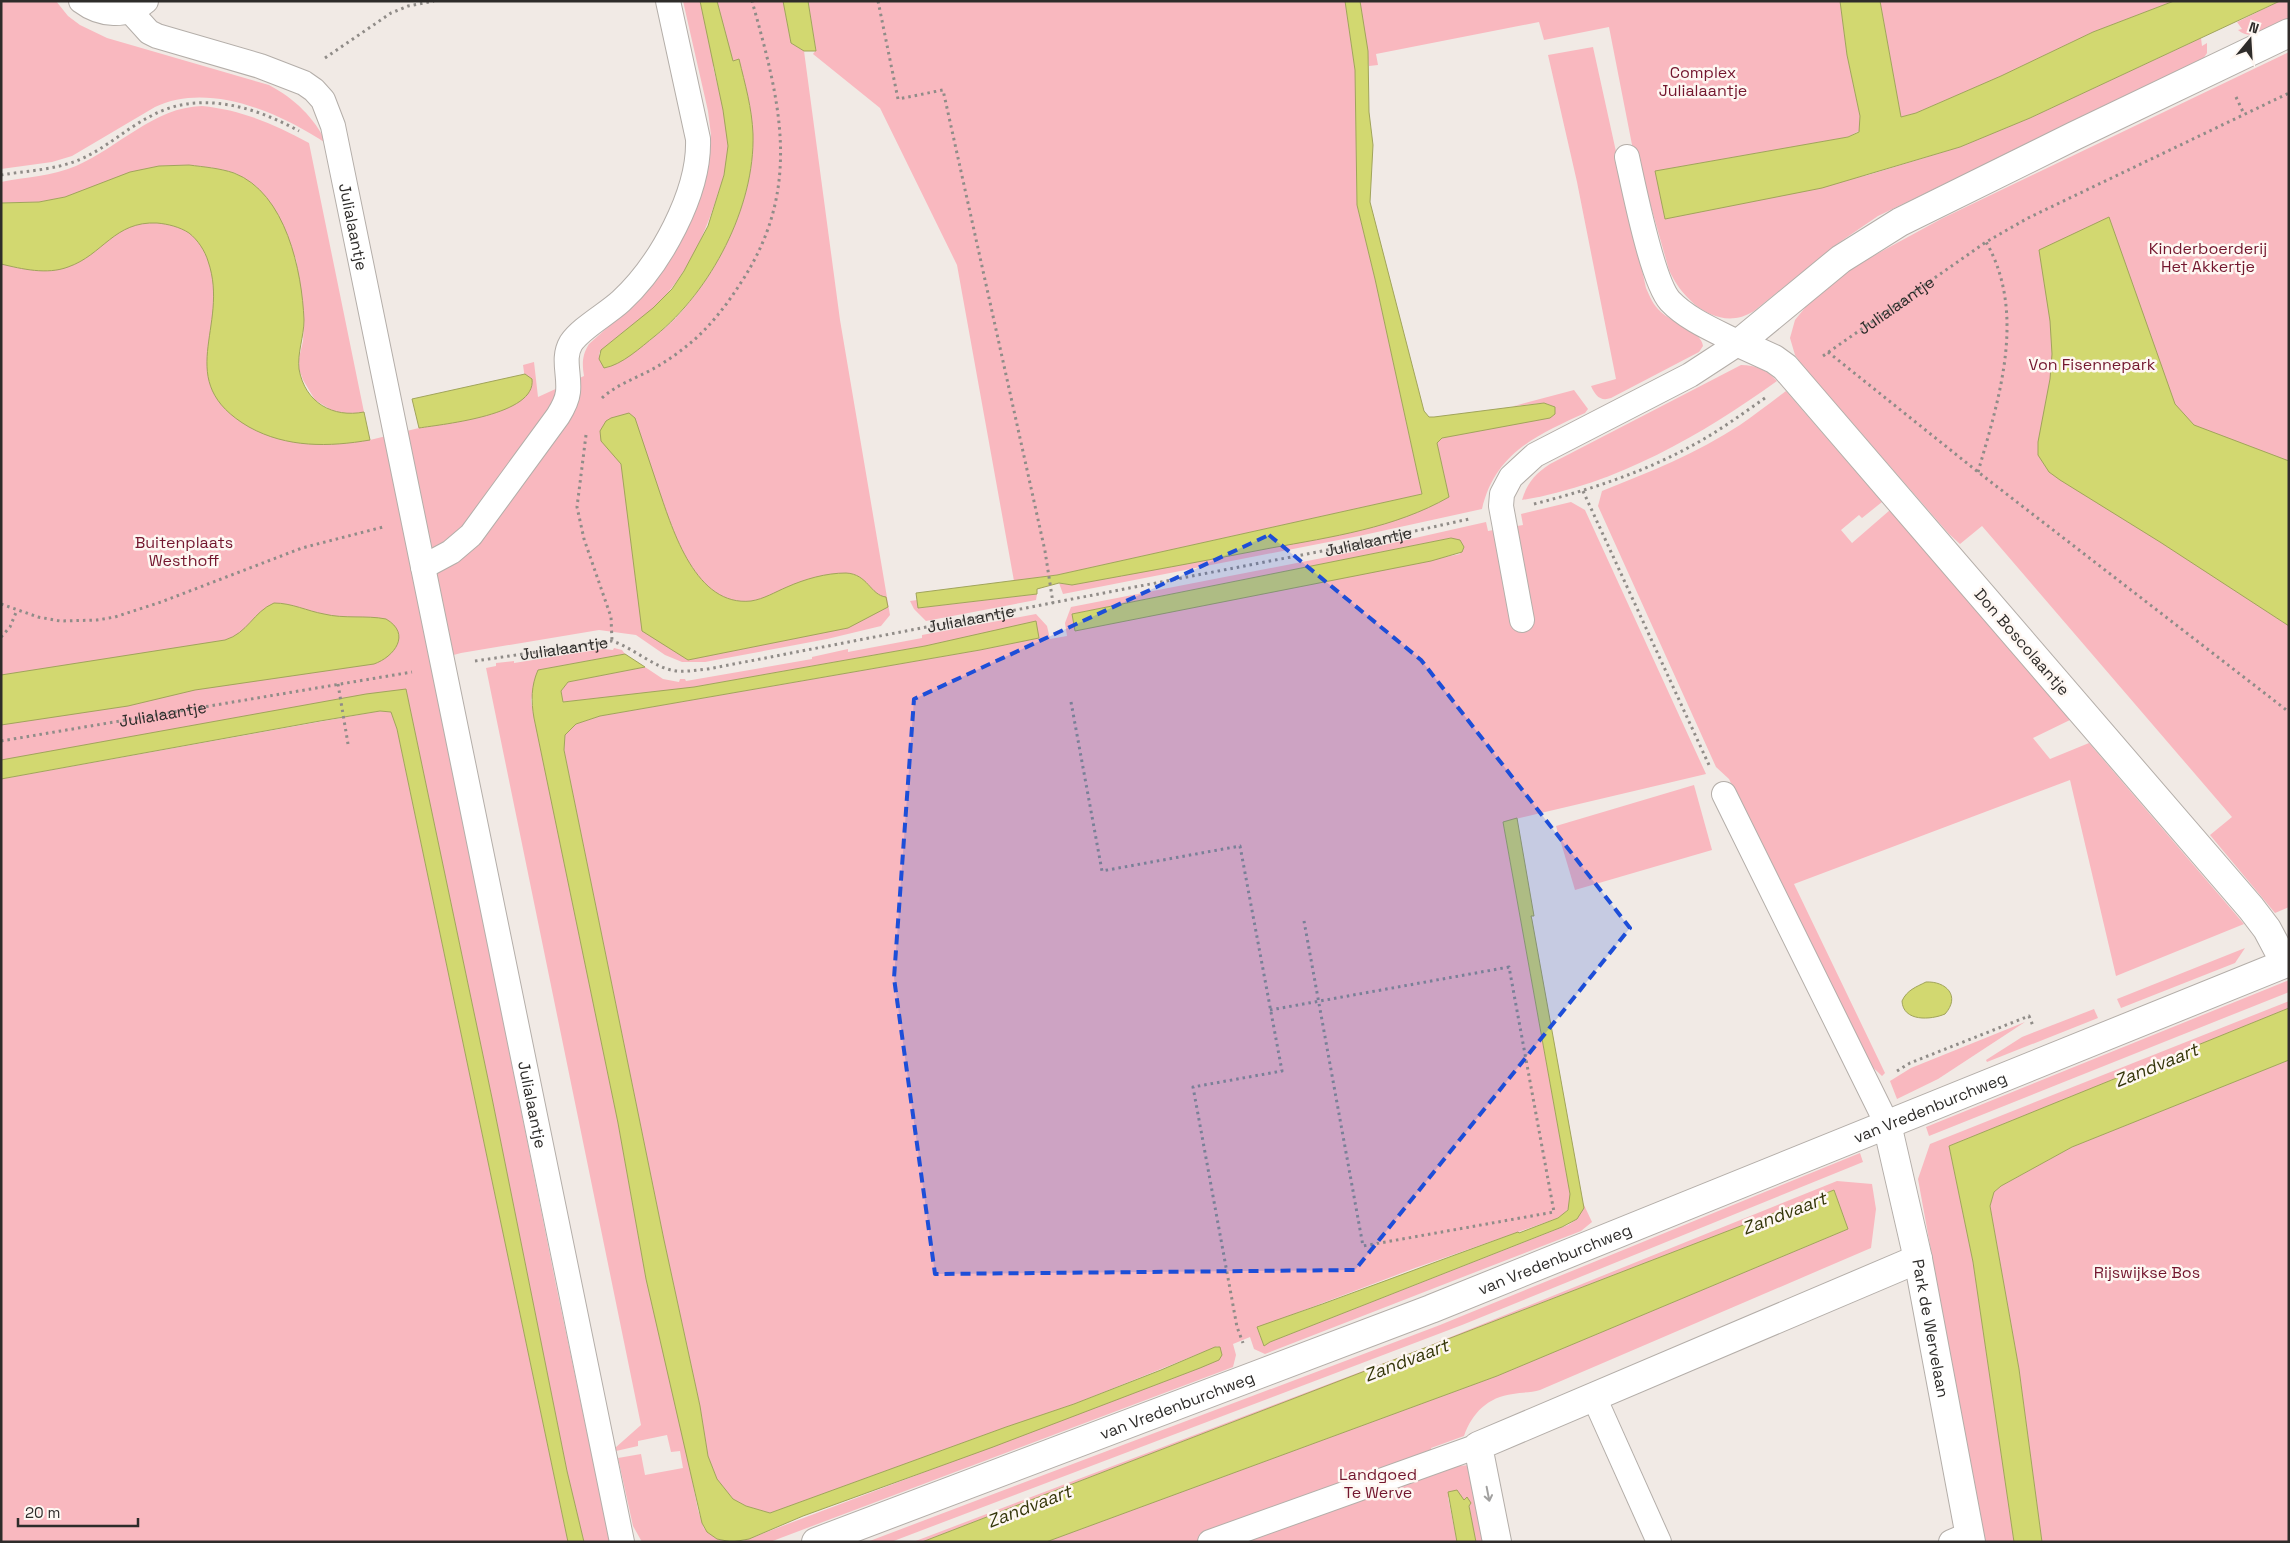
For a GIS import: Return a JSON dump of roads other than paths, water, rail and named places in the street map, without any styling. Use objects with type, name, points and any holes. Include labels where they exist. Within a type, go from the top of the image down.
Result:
[{"type":"street","points":[[1738,344],[1841,259],[1900,222],[2289,33]]},
{"type":"street","name":"Don Boscolaantje","points":[[1738,344],[1774,359],[1785,367],[2251,908],[2287,962]]},
{"type":"street","name":"van Vredenburchweg","points":[[816,1542],[1255,1377],[1588,1247],[2287,962]]},
{"type":"street","name":"Park de Wervelaan","points":[[1887,1124],[1918,1259],[1964,1539]]},
{"type":"street","points":[[1497,1542],[1478,1446],[1918,1259]]},
{"type":"lane","name":"Julialaantje","points":[[81,1],[97,10],[113,14],[138,6],[149,32],[260,66],[304,83],[314,90],[329,113],[340,158],[622,1542]]},
{"type":"lane","points":[[423,567],[451,552],[471,534],[558,416],[565,404],[568,391],[566,352],[572,342],[623,299],[639,282],[656,258],[686,203],[696,170],[698,139],[668,1]]},
{"type":"lane","points":[[1522,620],[1501,500],[1504,489],[1516,470],[1529,459],[1690,375],[1738,344],[1687,314],[1666,296],[1657,275],[1627,157]]},
{"type":"lane","points":[[1724,794],[1887,1124]]},
{"type":"lane","points":[[1594,1397],[1659,1542]]},
{"type":"lane","points":[[1210,1542],[1478,1446]]},
{"type":"water","points":[[700,1],[717,1],[733,61],[739,59],[744,78],[750,105],[753,134],[752,162],[746,190],[738,218],[726,246],[694,296],[675,317],[644,345],[618,363],[604,368],[599,359],[601,350],[653,308],[672,289],[684,271],[708,226],[724,175],[728,146],[723,110]]},
{"type":"water","points":[[783,1],[808,1],[816,51],[804,51],[791,43]]},
{"type":"water","points":[[1345,1],[1360,1],[1368,51],[1369,112],[1373,145],[1370,202],[1424,411],[1429,417],[1434,417],[1544,403],[1555,407],[1555,414],[1550,418],[1442,438],[1437,443],[1449,497],[1428,508],[1385,524],[1317,540],[1072,585],[1059,583],[1037,589],[1037,594],[918,608],[916,593],[1057,575],[1422,494],[1357,205],[1355,70]]},
{"type":"water","points":[[1840,1],[1880,1],[1901,117],[1916,113],[2001,76],[2093,32],[2174,1],[2280,1],[2030,118],[1960,147],[1822,188],[1665,219],[1655,171],[1848,137],[1859,132],[1860,116],[1847,55]]},
{"type":"water","points":[[189,165],[234,173],[252,183],[267,198],[288,236],[300,279],[304,320],[299,363],[302,381],[307,391],[322,406],[342,413],[364,412],[370,440],[339,444],[308,444],[278,439],[249,427],[225,409],[212,391],[207,372],[213,308],[213,285],[208,261],[198,242],[182,229],[157,223],[130,227],[80,262],[52,271],[17,268],[1,264],[1,203],[39,202],[65,197],[130,172],[159,166]]},
{"type":"water","points":[[2109,217],[2175,404],[2194,425],[2289,461],[2289,626],[2060,480],[2049,472],[2038,455],[2038,442],[2050,379],[2052,354],[2050,321],[2039,250]]},
{"type":"water","points":[[525,374],[532,379],[530,391],[520,401],[505,409],[487,416],[419,428],[412,399]]},
{"type":"water","points":[[629,413],[635,418],[680,545],[701,579],[715,592],[732,600],[751,601],[808,579],[823,575],[846,573],[859,577],[876,593],[886,597],[888,607],[848,628],[688,660],[642,631],[621,464],[601,441],[600,431],[606,421]]},
{"type":"water","points":[[1451,538],[1460,540],[1464,547],[1462,552],[1431,561],[1075,631],[1072,614]]},
{"type":"water","points":[[274,603],[287,604],[332,615],[386,619],[394,625],[398,631],[399,638],[393,651],[374,664],[195,690],[128,706],[1,725],[1,675],[225,640],[239,633],[261,612]]},
{"type":"water","points":[[1036,621],[1039,638],[600,716],[576,724],[565,735],[564,750],[664,1240],[700,1406],[708,1456],[717,1479],[733,1499],[746,1506],[770,1513],[1074,1404],[1215,1347],[1220,1347],[1222,1355],[1219,1360],[1200,1368],[993,1447],[803,1516],[749,1539],[732,1542],[717,1539],[707,1532],[702,1523],[646,1279],[618,1123],[534,718],[532,694],[538,670],[625,654],[645,667],[568,682],[561,691],[563,702],[694,687],[925,646]]},
{"type":"water","points":[[406,689],[492,1098],[567,1471],[584,1542],[568,1542],[397,729],[391,712],[380,711],[320,721],[1,779],[1,760],[366,694]]},
{"type":"water","points":[[1517,818],[1534,916],[1531,916],[1584,1208],[1577,1219],[1562,1227],[1264,1346],[1257,1327],[1519,1233],[1558,1218],[1568,1210],[1570,1194],[1503,822]]},
{"type":"water","points":[[1926,982],[1940,984],[1949,991],[1952,1001],[1945,1014],[1919,1018],[1907,1013],[1904,1008],[1902,1001],[1906,994]]},
{"type":"water","name":"Zandvaart","points":[[2289,1008],[2289,1060],[2072,1147],[2001,1186],[1994,1192],[1990,1206],[2019,1369],[2042,1542],[2014,1542],[1973,1262],[1949,1146]]},
{"type":"water","name":"Zandvaart","points":[[1834,1190],[1848,1229],[1497,1376],[1046,1542],[922,1542]]},
{"type":"water","points":[[1457,1490],[1464,1500],[1467,1497],[1471,1503],[1469,1506],[1476,1542],[1457,1542],[1448,1492]]},
{"type":"park label","name":"Complex Julialaantje","points":[[1703,81]]},
{"type":"park label","name":"Kinderboerderij Het Akkertje","points":[[2208,257]]},
{"type":"park label","name":"Von Fisennepark","points":[[2092,364]]},
{"type":"park label","name":"Buitenplaats Westhoff","points":[[184,551]]},
{"type":"park label","name":"Rijswijkse Bos","points":[[2147,1272]]},
{"type":"park label","name":"Landgoed Te Werve","points":[[1378,1483]]}]
